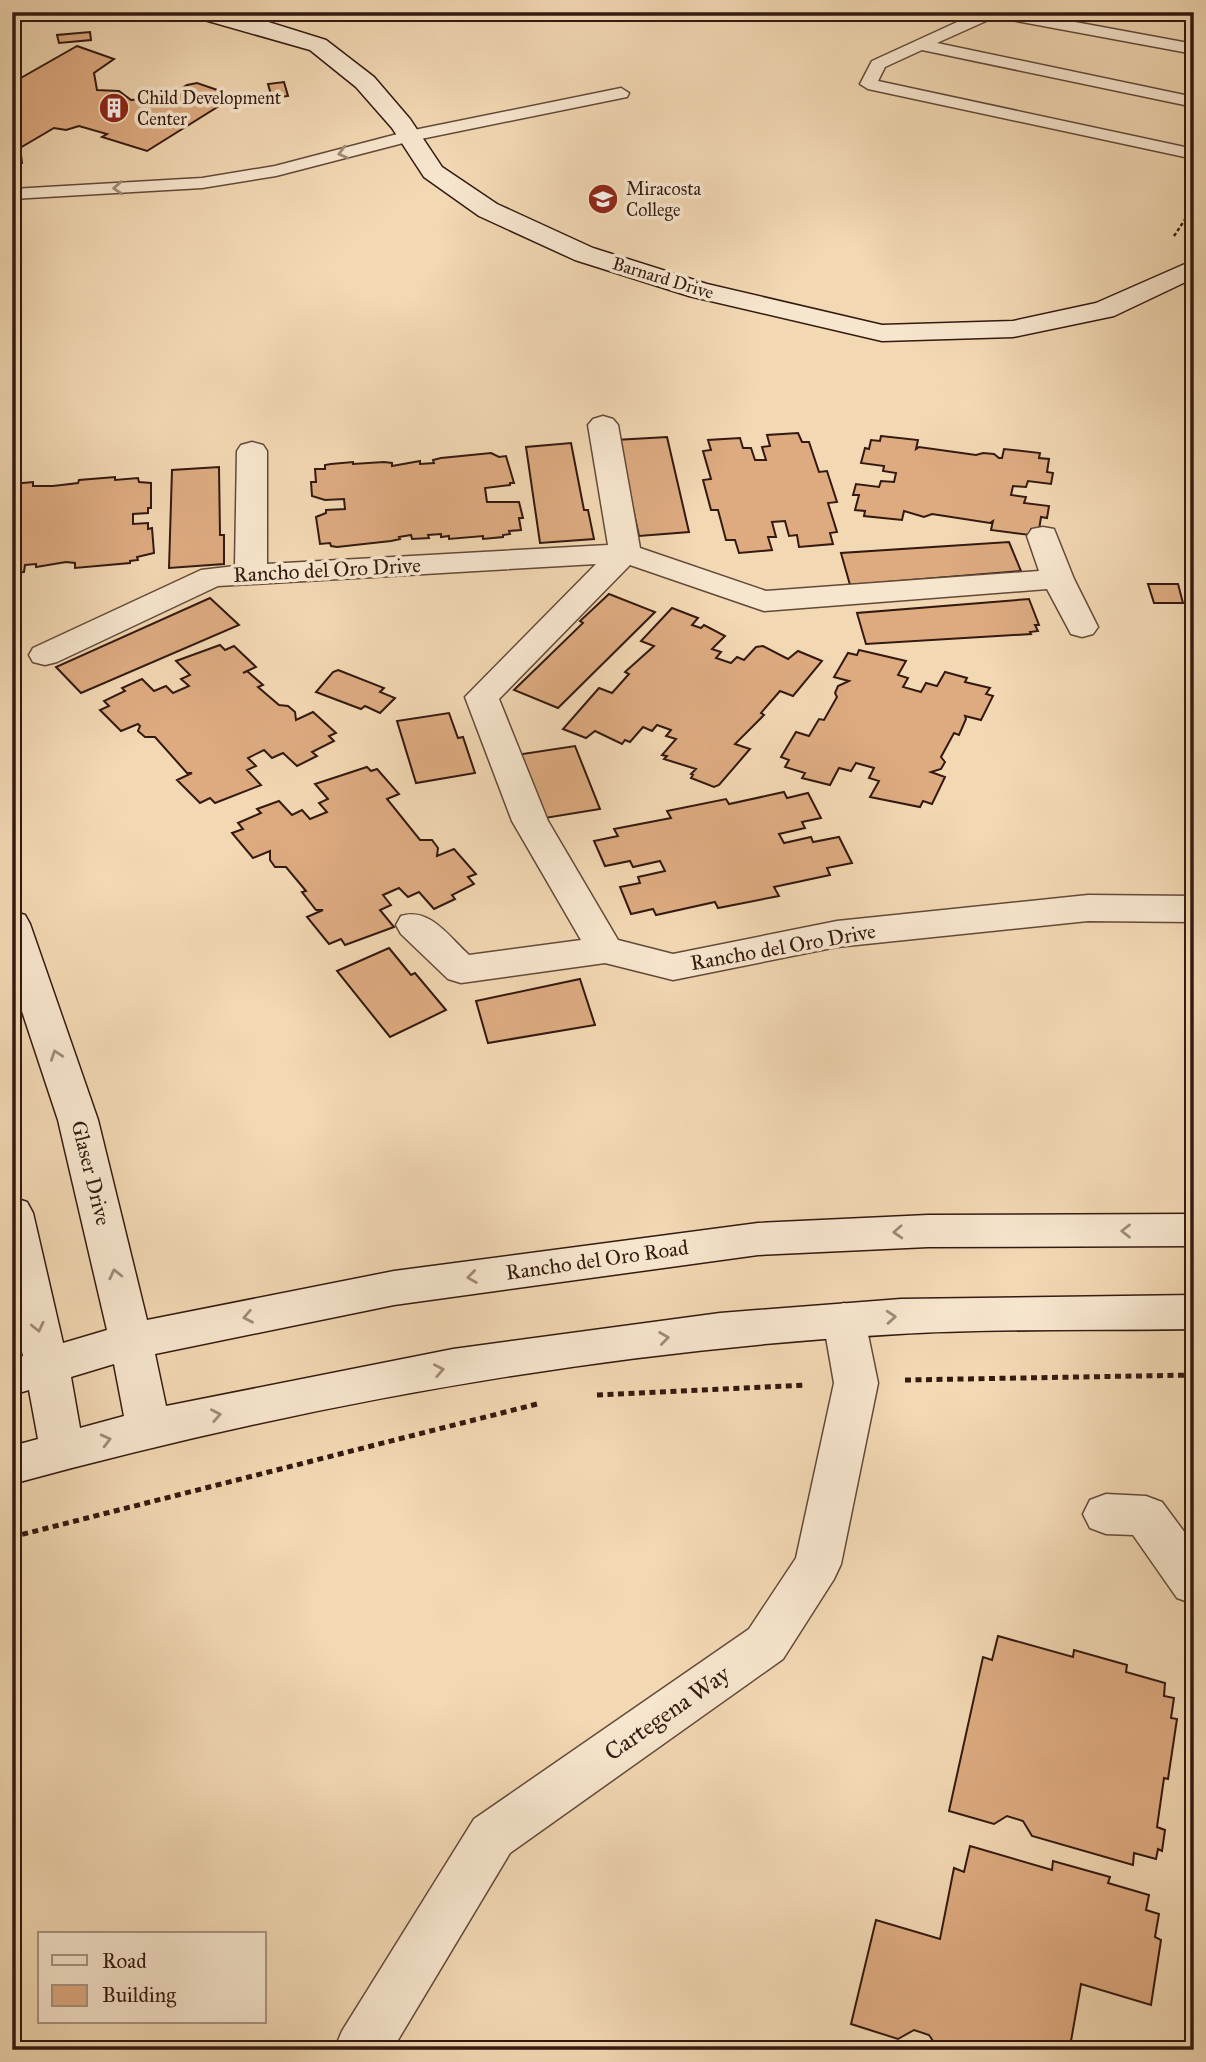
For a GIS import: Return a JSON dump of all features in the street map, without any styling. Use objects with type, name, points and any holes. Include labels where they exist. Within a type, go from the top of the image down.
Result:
[{"type":"street","name":"Barnard Drive","points":[[202,12],[261,26],[318,45],[365,82],[433,172],[488,210],[584,254],[699,290],[883,332],[1013,329],[1104,310],[1194,268]]},
{"type":"street","points":[[414,925],[461,970],[605,950],[530,821],[482,697],[625,553],[603,425]]},
{"type":"street","points":[[251,575],[252,451]]},
{"type":"street","points":[[1043,536],[1058,579],[1082,627]]},
{"type":"street","name":"Rancho del Oro Drive","points":[[45,655],[212,577],[625,553],[764,601],[1058,579]]},
{"type":"street","name":"Rancho del Oro Drive","points":[[605,950],[673,967],[837,934],[1088,908],[1194,909]]},
{"type":"street","name":"Glaser Drive","points":[[12,924],[78,1120],[131,1340],[149,1428]]},
{"type":"street","points":[[12,1213],[30,1372],[62,1451]]},
{"type":"street","name":"Rancho del Oro Road","points":[[30,1372],[131,1340],[394,1288],[758,1239],[928,1231],[1194,1230]]},
{"type":"street","points":[[12,1465],[149,1428],[453,1367],[720,1331],[901,1316],[1194,1312]]},
{"type":"street","name":"Cartegena Way","points":[[361,2050],[492,1836],[766,1644],[818,1564],[856,1383],[844,1320]]},
{"type":"street","points":[[1106,1514],[1146,1516],[1194,1583]]},
{"type":"lane","points":[[1194,49],[994,12],[878,64],[868,84],[1194,154]]},
{"type":"lane","points":[[921,45],[1194,102]]},
{"type":"lane","points":[[12,194],[202,183],[276,171],[408,136],[621,93]]},
{"type":"path","points":[[1169,242],[1194,206]]},
{"type":"path","points":[[592,1395],[953,1378],[1194,1375]]},
{"type":"path","points":[[12,1537],[538,1403]]},
{"type":"building","points":[[90,32],[91,40],[59,43],[57,35]]},
{"type":"building","name":"Child Development Center","points":[[77,46],[114,59],[94,73],[97,90],[119,91],[131,100],[168,97],[187,85],[197,83],[235,96],[147,151],[102,137],[107,134],[79,126],[66,130],[54,128],[20,148],[22,163],[12,168],[12,83]]},
{"type":"building","points":[[284,82],[288,96],[272,98],[268,84]]},
{"type":"building","points":[[798,433],[802,442],[809,442],[819,472],[827,471],[837,502],[828,503],[837,532],[830,533],[833,544],[799,547],[797,535],[789,536],[785,521],[772,522],[776,537],[768,537],[772,550],[739,553],[735,540],[726,540],[718,510],[711,510],[703,480],[711,479],[703,451],[711,450],[708,440],[740,438],[743,448],[751,448],[755,460],[766,460],[762,447],[770,446],[767,435]]},
{"type":"building","points":[[881,436],[918,440],[916,449],[919,447],[976,455],[994,454],[999,458],[1002,458],[1004,449],[1040,453],[1039,458],[1049,459],[1047,472],[1053,473],[1051,484],[1028,481],[1026,487],[1013,486],[1011,495],[1026,497],[1024,503],[1049,506],[1047,518],[1041,517],[1039,530],[1031,529],[1030,535],[991,530],[993,521],[990,523],[932,514],[924,517],[904,511],[902,520],[864,516],[865,511],[855,510],[859,495],[853,495],[856,484],[879,487],[881,481],[894,482],[896,473],[883,471],[884,466],[861,463],[865,448],[869,449],[871,440],[880,441]]},
{"type":"building","points":[[667,437],[689,532],[639,536],[615,440]]},
{"type":"building","points":[[571,443],[584,510],[588,510],[594,539],[540,543],[526,447]]},
{"type":"building","points":[[491,453],[499,457],[506,456],[514,483],[485,488],[487,502],[519,502],[523,518],[519,518],[521,530],[509,531],[510,534],[503,537],[483,539],[483,536],[449,539],[449,536],[441,537],[441,534],[412,539],[411,535],[391,541],[337,547],[331,546],[330,543],[320,544],[316,517],[326,513],[326,510],[345,509],[344,499],[325,500],[312,496],[311,482],[316,482],[315,469],[325,469],[325,465],[353,462],[384,462],[392,463],[392,466],[420,461],[420,464],[434,463],[433,460],[441,458]]},
{"type":"building","points":[[219,467],[220,535],[224,535],[224,564],[169,568],[172,470]]},
{"type":"building","points":[[115,477],[115,480],[138,478],[139,482],[151,483],[151,508],[148,508],[148,513],[133,514],[133,524],[148,523],[148,529],[152,528],[154,553],[137,557],[138,560],[130,563],[75,568],[75,563],[66,562],[36,567],[36,564],[25,565],[24,572],[12,573],[12,484],[33,482],[33,486],[53,486],[78,483],[79,480]]},
{"type":"building","points":[[1009,542],[1021,571],[850,585],[841,553]]},
{"type":"building","points":[[1148,584],[1178,584],[1183,603],[1154,603]]},
{"type":"building","points":[[609,594],[655,612],[558,708],[514,690],[583,623],[580,621]]},
{"type":"building","points":[[210,598],[239,625],[81,693],[56,667]]},
{"type":"building","points":[[1029,599],[1039,625],[1035,625],[1038,631],[1030,632],[1031,634],[866,644],[857,613]]},
{"type":"building","points":[[672,608],[698,618],[692,625],[701,628],[704,625],[725,636],[712,649],[721,652],[716,658],[731,663],[737,657],[744,660],[756,647],[763,646],[788,659],[798,651],[822,661],[793,696],[780,691],[761,713],[764,715],[735,744],[750,749],[719,785],[714,787],[691,778],[696,769],[664,759],[667,756],[662,755],[676,739],[666,736],[671,730],[657,725],[652,731],[643,727],[630,742],[625,740],[622,744],[595,731],[586,738],[563,729],[599,688],[612,693],[629,674],[625,672],[654,646],[641,641]]},
{"type":"building","points":[[220,645],[225,650],[234,646],[256,667],[247,671],[263,685],[258,687],[279,705],[288,706],[295,712],[296,720],[313,712],[336,733],[329,736],[334,741],[312,752],[317,756],[297,766],[283,753],[272,758],[264,750],[248,758],[256,766],[247,770],[261,785],[215,803],[210,798],[200,803],[177,780],[192,773],[187,773],[155,737],[145,737],[138,731],[138,724],[121,731],[100,710],[109,706],[104,701],[125,691],[122,688],[142,679],[154,691],[166,686],[173,693],[189,686],[181,679],[190,675],[176,661]]},
{"type":"building","points":[[859,650],[906,661],[898,675],[908,678],[903,687],[921,692],[926,683],[937,686],[945,672],[967,678],[965,682],[990,688],[986,694],[993,696],[981,720],[965,716],[959,735],[954,733],[941,757],[945,762],[941,769],[931,772],[945,777],[932,804],[923,801],[920,807],[870,797],[879,781],[869,778],[874,768],[856,763],[851,771],[839,768],[830,785],[802,778],[805,773],[785,767],[789,760],[781,757],[796,732],[809,736],[819,719],[824,720],[837,697],[835,693],[838,686],[849,681],[834,677],[848,653],[857,655]]},
{"type":"building","points":[[338,670],[384,688],[380,692],[395,698],[380,713],[365,706],[361,709],[316,692],[333,672]]},
{"type":"building","points":[[449,713],[458,738],[463,737],[475,773],[416,783],[397,721]]},
{"type":"building","points":[[575,746],[600,809],[545,818],[516,755]]},
{"type":"building","points":[[367,767],[371,771],[377,769],[399,794],[387,799],[420,840],[432,840],[438,848],[437,856],[454,849],[476,874],[468,877],[474,884],[452,895],[455,899],[434,909],[419,892],[408,897],[399,888],[383,895],[391,905],[380,910],[394,927],[345,945],[341,939],[329,944],[307,917],[323,910],[316,910],[302,892],[306,891],[286,867],[275,867],[270,860],[270,851],[253,858],[232,833],[243,829],[238,823],[261,813],[257,809],[279,801],[292,815],[302,810],[310,819],[327,812],[319,803],[328,799],[315,784]]},
{"type":"building","points":[[784,792],[787,798],[808,793],[821,818],[802,822],[805,828],[779,834],[784,843],[811,837],[813,842],[839,837],[852,863],[827,868],[830,875],[774,887],[779,896],[718,908],[715,902],[656,915],[653,909],[631,914],[620,887],[640,883],[638,877],[665,871],[660,861],[633,867],[630,861],[605,866],[594,841],[618,836],[614,829],[671,818],[667,811],[726,799],[729,804]]},
{"type":"building","points":[[389,948],[411,975],[415,973],[446,1010],[390,1037],[337,971]]},
{"type":"building","points":[[580,979],[595,1025],[488,1043],[476,1001]]},
{"type":"building","points":[[998,1636],[1073,1657],[1074,1650],[1127,1665],[1126,1672],[1165,1683],[1164,1696],[1174,1698],[1171,1718],[1177,1719],[1157,1827],[1165,1830],[1162,1851],[1158,1849],[1156,1859],[1134,1853],[1133,1865],[1032,1836],[1023,1821],[1007,1816],[994,1824],[949,1811],[983,1657],[992,1660]]},
{"type":"building","points":[[970,1846],[1052,1870],[1053,1861],[1110,1877],[1108,1883],[1149,1895],[1146,1910],[1159,1914],[1155,1937],[1161,1940],[1151,2005],[1081,1984],[1071,2041],[1082,2045],[1081,2050],[939,2050],[929,2035],[914,2030],[898,2039],[851,2024],[876,1920],[940,1939],[954,1868],[964,1872]]},
{"type":"place","name":"Child Development Center","points":[[114,108]]},
{"type":"place","name":"Miracosta College","points":[[603,199]]}]
